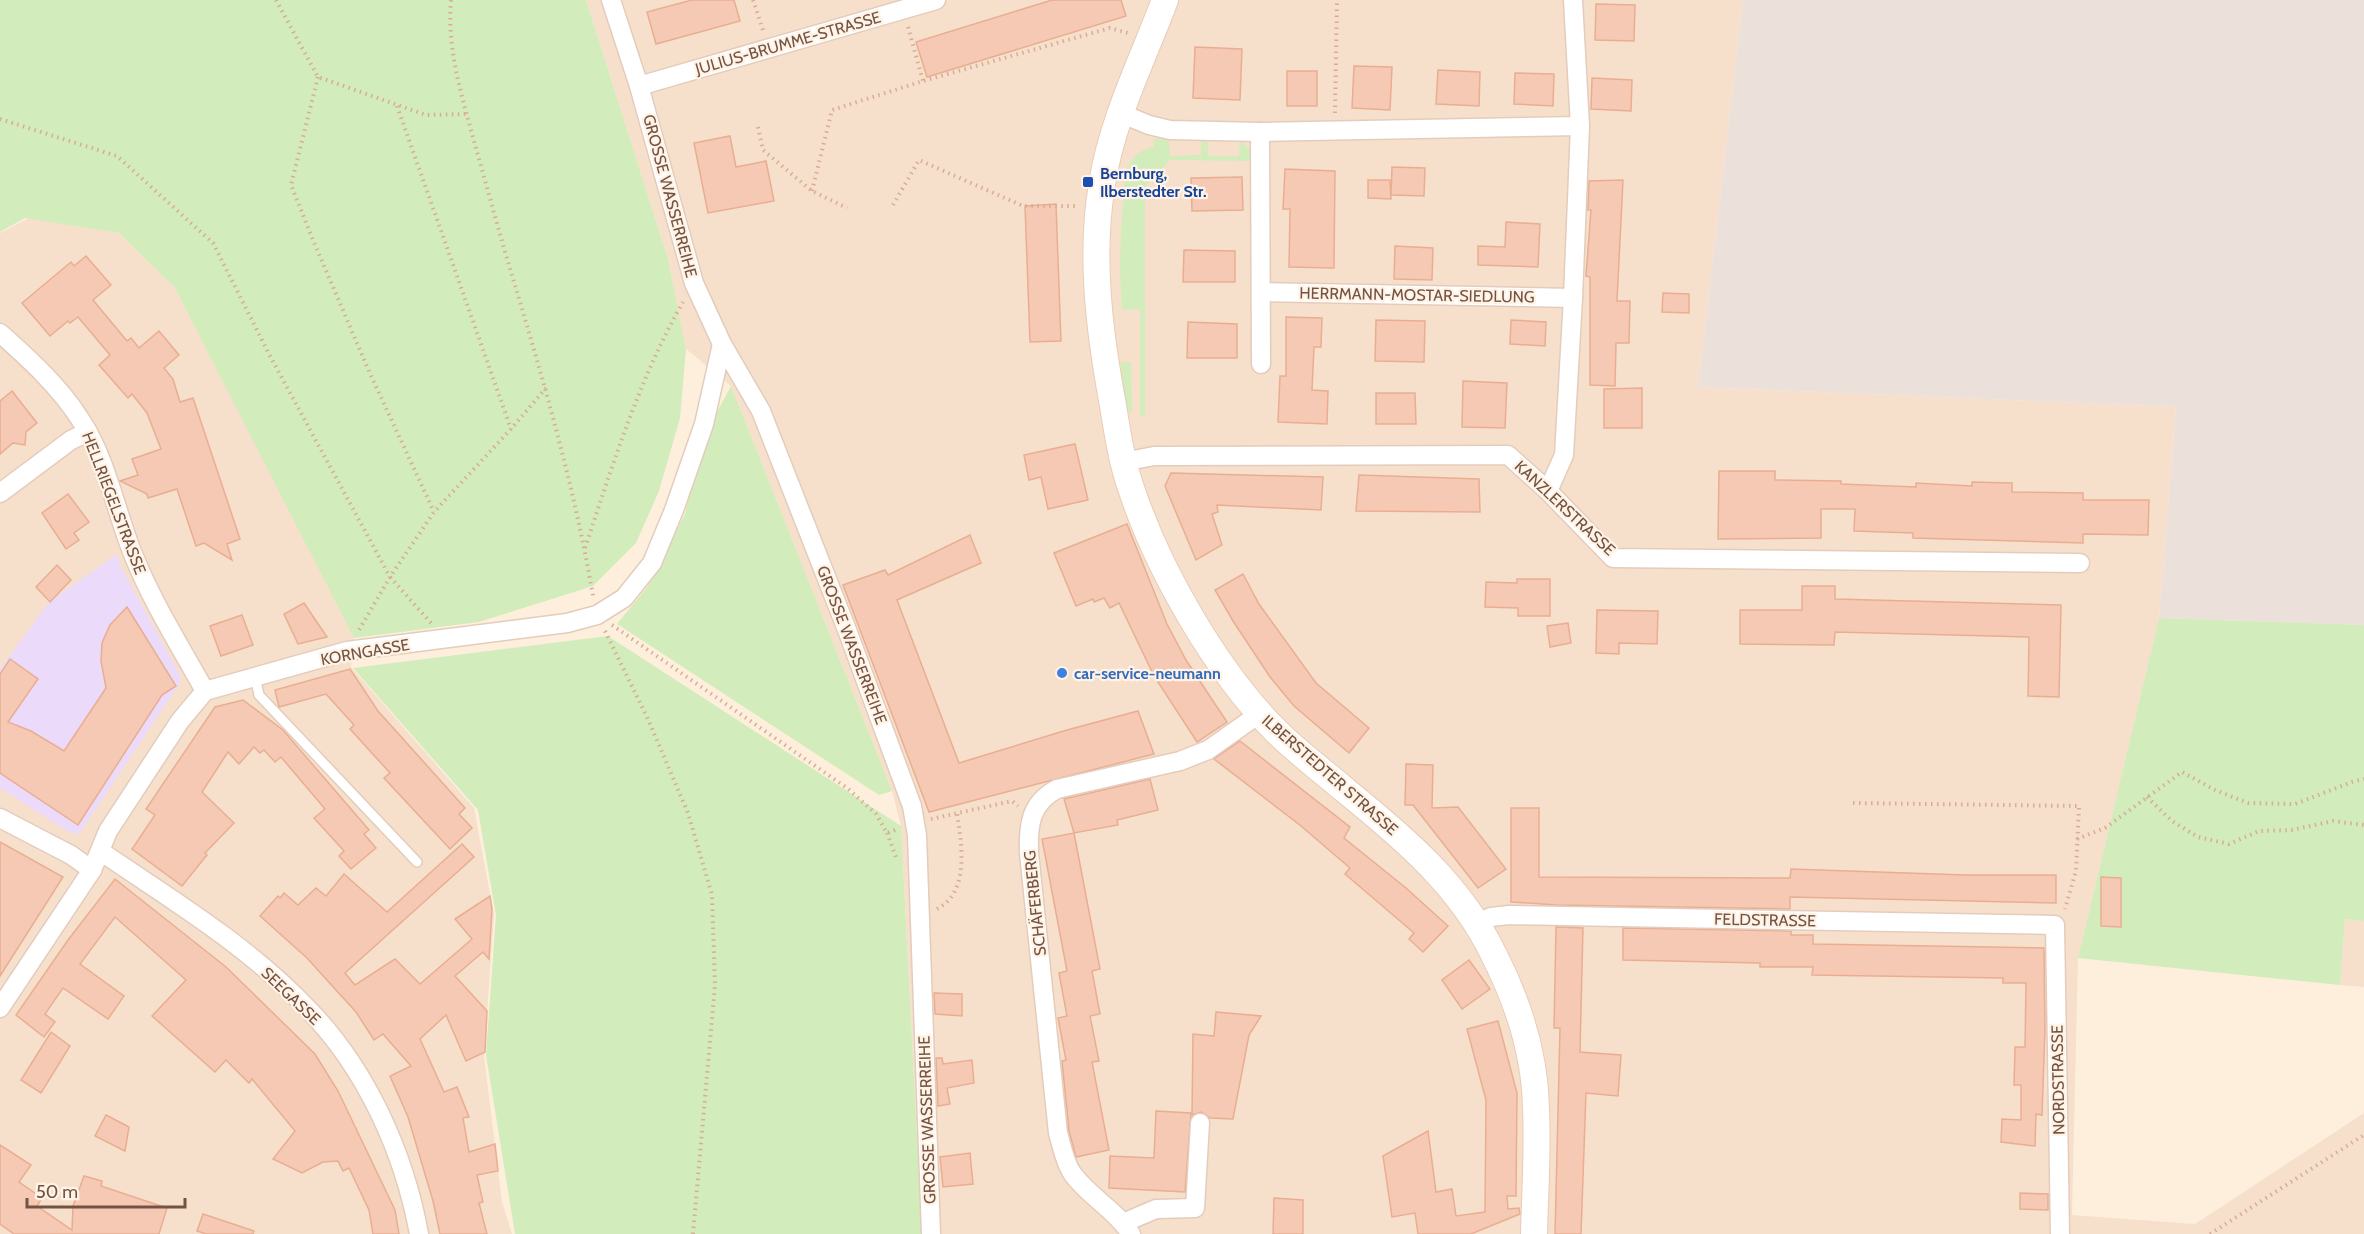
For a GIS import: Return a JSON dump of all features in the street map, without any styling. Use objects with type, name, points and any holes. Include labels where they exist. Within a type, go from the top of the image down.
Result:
[{"type":"street","name":"GROSSE WASSERREIHE","points":[[611,0],[639,86],[694,283],[722,344],[760,411],[906,785],[916,823],[931,1234]]},
{"type":"street","name":"JULIUS-BRUMME-STRASSE","points":[[639,86],[936,0]]},
{"type":"street","name":"ILBERSTEDTER STRASSE","points":[[1165,0],[1120,113],[1107,159],[1099,206],[1098,302],[1110,391],[1123,462],[1131,489],[1153,542],[1189,612],[1228,673],[1259,714],[1308,760],[1409,844],[1448,883],[1477,923],[1495,955],[1524,1029],[1532,1069],[1536,1107],[1534,1234]]},
{"type":"street","points":[[1548,491],[1564,455],[1573,298],[1580,126],[1573,0]]},
{"type":"street","points":[[1120,113],[1149,125],[1170,129],[1260,132],[1580,126]]},
{"type":"street","points":[[1260,132],[1261,364]]},
{"type":"street","name":"HERRMANN-MOSTAR-SIEDLUNG","points":[[1262,292],[1573,298]]},
{"type":"street","name":"HELLRIEGELSTRASSE","points":[[0,333],[45,375],[80,418],[97,452],[146,585],[205,691]]},
{"type":"street","name":"KORNGASSE","points":[[205,691],[346,651],[567,623],[597,615],[624,598],[652,562],[674,510],[704,424],[722,344]]},
{"type":"street","points":[[0,493],[61,447],[88,432]]},
{"type":"street","name":"KANZLERSTRASSE","points":[[1123,462],[1154,456],[1508,455],[1548,491],[1613,558],[2080,563]]},
{"type":"street","points":[[0,1008],[92,870],[108,831],[173,731],[193,703],[205,691]]},
{"type":"street","points":[[1031,817],[1047,794],[1057,789],[1180,761],[1208,750],[1259,714]]},
{"type":"street","name":"SCHÄFERBERG","points":[[1031,817],[1029,853],[1058,1133],[1071,1172],[1090,1194],[1127,1229],[1156,1209],[1195,1208],[1200,1123]]},
{"type":"street","points":[[0,818],[71,855],[92,870]]},
{"type":"street","name":"SEEGASSE","points":[[100,851],[230,940],[309,1009],[362,1081],[388,1130],[403,1168],[419,1234]]},
{"type":"street","name":"FELDSTRASSE","points":[[1477,923],[1491,917],[1509,915],[2055,925]]},
{"type":"street","name":"NORDSTRASSE","points":[[2055,925],[2060,1234]]},
{"type":"lane","points":[[255,676],[259,695],[417,862]]},
{"type":"path","points":[[276,0],[318,77],[426,115],[467,114]]},
{"type":"path","points":[[451,0],[449,20],[452,58],[492,207],[546,388],[585,548],[597,615],[648,717],[683,803],[712,895],[715,985],[693,1234]]},
{"type":"path","points":[[753,0],[768,48]]},
{"type":"path","points":[[1334,131],[1337,0]]},
{"type":"path","points":[[908,28],[924,81]]},
{"type":"path","points":[[812,191],[832,110],[1110,28],[1129,33]]},
{"type":"path","points":[[318,77],[291,185],[312,240],[368,369],[434,512]]},
{"type":"path","points":[[397,106],[511,429]]},
{"type":"path","points":[[0,119],[117,156],[213,243],[270,357],[390,577],[445,639]]},
{"type":"path","points":[[758,127],[763,150],[812,191],[847,208]]},
{"type":"path","points":[[892,205],[919,160],[1023,206],[1099,206]]},
{"type":"path","points":[[585,548],[626,425],[663,336],[694,283]]},
{"type":"path","points":[[346,651],[390,577],[434,512],[546,388]]},
{"type":"path","points":[[597,615],[847,788],[876,814],[887,833],[957,812],[1012,801],[1031,817]]},
{"type":"path","points":[[2077,839],[2105,828],[2182,772],[2215,790],[2248,803],[2295,804],[2364,779]]},
{"type":"path","points":[[2147,797],[2172,821],[2198,837],[2229,844],[2259,831],[2292,830],[2333,821],[2364,825]]},
{"type":"path","points":[[1853,803],[2079,806],[2076,871],[2068,905],[2055,925]]},
{"type":"path","points":[[957,812],[962,852],[957,887]]},
{"type":"path","points":[[2210,1234],[2364,1135]]},
{"type":"shaded area","points":[[586,0],[1743,0],[1698,387],[2176,407],[2159,618],[2078,958],[2072,1215],[2195,1224],[2364,1113],[2364,1234],[922,1234],[901,826],[892,791],[731,386],[686,349],[668,259]]},
{"type":"shaded area","points":[[1743,0],[2364,0],[2364,625],[2159,618],[2176,407],[1698,387]]},
{"type":"shaded area","points":[[29,218],[119,233],[175,288],[343,613],[354,638],[351,667],[474,808],[494,915],[484,1056],[502,1202],[512,1234],[0,1234],[0,233]]},
{"type":"shaded area","points":[[117,554],[121,567],[180,675],[180,683],[79,834],[71,833],[0,788],[0,669],[49,602]]},
{"type":"shaded area","points":[[2345,919],[2364,921],[2364,987],[2340,985]]},
{"type":"green space","points":[[0,0],[586,0],[668,259],[686,349],[680,418],[659,491],[636,543],[593,586],[479,622],[354,638],[175,288],[119,233],[25,218],[0,232]]},
{"type":"green space","points":[[1153,139],[1169,139],[1170,156],[1201,155],[1201,139],[1208,140],[1208,156],[1239,156],[1240,140],[1252,153],[1252,161],[1170,160],[1145,186],[1145,416],[1140,416],[1140,309],[1122,310],[1121,229],[1127,170],[1136,155],[1154,147]]},
{"type":"green space","points":[[1120,362],[1131,362],[1132,412],[1127,412]]},
{"type":"green space","points":[[731,386],[892,791],[879,795],[617,624],[648,586],[685,514],[703,438]]},
{"type":"green space","points":[[2159,618],[2364,625],[2364,921],[2345,919],[2340,985],[2078,958]]},
{"type":"green space","points":[[608,636],[901,826],[922,1234],[515,1234],[486,1055],[496,915],[478,810],[353,668]]},
{"type":"building","points":[[692,0],[734,0],[740,21],[656,44],[647,12]]},
{"type":"building","points":[[1052,0],[1121,0],[1126,16],[927,77],[916,42]]},
{"type":"building","points":[[1596,4],[1635,5],[1634,41],[1595,40]]},
{"type":"building","points":[[1195,47],[1242,49],[1240,100],[1193,98]]},
{"type":"building","points":[[1354,66],[1392,67],[1390,110],[1352,108]]},
{"type":"building","points":[[1438,70],[1480,72],[1479,106],[1436,104]]},
{"type":"building","points":[[1287,71],[1317,71],[1317,106],[1287,106]]},
{"type":"building","points":[[1515,73],[1554,74],[1553,106],[1514,104]]},
{"type":"building","points":[[1592,78],[1632,80],[1631,111],[1591,109]]},
{"type":"building","points":[[730,136],[736,167],[766,161],[774,201],[708,213],[694,143]]},
{"type":"building","points":[[1392,167],[1425,168],[1424,196],[1391,195]]},
{"type":"building","points":[[1285,169],[1335,171],[1334,268],[1289,267],[1290,209],[1283,209]]},
{"type":"building","points":[[1242,177],[1243,210],[1192,211],[1191,178]]},
{"type":"building","points":[[1368,180],[1390,180],[1391,199],[1368,198]]},
{"type":"building","points":[[1623,180],[1617,301],[1630,301],[1629,343],[1616,343],[1615,386],[1590,385],[1590,277],[1586,276],[1591,210],[1588,210],[1589,181]]},
{"type":"building","points":[[1056,204],[1061,341],[1030,342],[1025,206]]},
{"type":"building","points":[[1506,222],[1540,224],[1538,267],[1478,265],[1478,246],[1505,247]]},
{"type":"building","points":[[1395,246],[1433,248],[1432,280],[1394,279]]},
{"type":"building","points":[[1184,250],[1235,251],[1235,282],[1183,282]]},
{"type":"building","points":[[86,256],[111,285],[93,300],[127,341],[131,338],[139,348],[159,331],[179,355],[164,368],[173,379],[180,402],[193,398],[240,539],[227,544],[232,560],[204,543],[196,546],[177,489],[148,498],[147,494],[120,481],[138,475],[132,459],[161,449],[147,413],[132,394],[128,398],[99,365],[110,355],[78,317],[70,323],[68,321],[50,336],[22,303],[71,262],[74,266]]},
{"type":"building","points":[[1663,293],[1689,294],[1689,313],[1662,312]]},
{"type":"building","points":[[1286,317],[1322,318],[1321,347],[1314,347],[1312,390],[1328,391],[1327,424],[1278,422],[1280,376],[1286,376]]},
{"type":"building","points":[[1376,320],[1425,321],[1424,362],[1375,361]]},
{"type":"building","points":[[1511,320],[1546,322],[1545,346],[1510,344]]},
{"type":"building","points":[[1188,322],[1237,324],[1237,358],[1187,358]]},
{"type":"building","points":[[1463,381],[1507,383],[1505,428],[1462,427]]},
{"type":"building","points":[[1642,388],[1642,428],[1604,428],[1604,389]]},
{"type":"building","points":[[12,391],[37,423],[26,432],[25,445],[13,443],[0,454],[0,401]]},
{"type":"building","points":[[1376,393],[1415,393],[1416,424],[1376,424]]},
{"type":"building","points":[[1075,444],[1088,500],[1048,509],[1041,477],[1029,480],[1024,455]]},
{"type":"building","points":[[1719,471],[1775,471],[1775,480],[1841,481],[1841,484],[1916,487],[1916,483],[1972,486],[1972,482],[2012,483],[2012,492],[2083,493],[2083,500],[2149,500],[2148,535],[2083,534],[2083,543],[1913,538],[1913,533],[1854,531],[1855,509],[1821,509],[1821,538],[1718,539]]},
{"type":"building","points":[[1171,473],[1323,477],[1321,510],[1217,505],[1218,512],[1212,514],[1222,545],[1196,560],[1165,486]]},
{"type":"building","points":[[1359,475],[1479,479],[1480,512],[1356,511]]},
{"type":"building","points":[[68,494],[89,522],[74,533],[79,540],[66,549],[42,513]]},
{"type":"building","points":[[1127,524],[1167,624],[1186,660],[1227,722],[1197,742],[1154,676],[1119,603],[1110,608],[1104,598],[1094,602],[1093,599],[1076,606],[1054,553]]},
{"type":"building","points":[[970,535],[981,563],[897,600],[959,763],[1138,711],[1154,754],[929,812],[843,585],[885,570],[888,575]]},
{"type":"building","points":[[57,565],[71,580],[50,602],[36,587]]},
{"type":"building","points":[[1243,574],[1259,604],[1316,683],[1369,728],[1349,753],[1294,706],[1270,677],[1233,621],[1215,590]]},
{"type":"building","points":[[1517,579],[1550,579],[1550,616],[1518,616],[1518,608],[1485,607],[1486,582],[1517,583]]},
{"type":"building","points":[[1802,586],[1835,586],[1835,599],[2061,605],[2059,697],[2028,696],[2029,637],[1835,632],[1834,645],[1740,644],[1740,610],[1802,610]]},
{"type":"building","points":[[304,603],[327,637],[298,644],[284,614]]},
{"type":"building","points":[[127,607],[176,686],[162,695],[78,825],[0,773],[0,674],[10,659],[38,679],[8,722],[31,731],[64,751],[106,688],[101,661],[102,643],[110,625]]},
{"type":"building","points":[[1597,610],[1658,611],[1657,644],[1619,643],[1619,654],[1596,653]]},
{"type":"building","points":[[242,615],[253,645],[221,656],[210,626]]},
{"type":"building","points":[[1568,623],[1571,643],[1550,647],[1547,626]]},
{"type":"building","points":[[350,669],[378,711],[465,808],[459,814],[472,828],[450,849],[384,778],[390,773],[350,729],[354,725],[326,694],[279,707],[275,690]]},
{"type":"building","points":[[243,700],[283,730],[369,830],[364,834],[376,848],[351,869],[339,856],[344,851],[314,818],[325,809],[281,757],[275,762],[264,750],[260,753],[254,747],[239,764],[228,752],[202,792],[234,823],[205,853],[207,855],[182,886],[132,849],[155,815],[146,809],[215,707]]},
{"type":"building","points":[[1240,741],[1350,827],[1344,838],[1406,888],[1448,926],[1423,952],[1409,939],[1414,933],[1345,874],[1350,868],[1301,826],[1214,759]]},
{"type":"building","points":[[1406,764],[1433,765],[1432,808],[1458,807],[1506,869],[1478,888],[1413,805],[1405,805]]},
{"type":"building","points":[[1150,779],[1158,810],[1117,820],[1118,825],[1074,833],[1064,799]]},
{"type":"building","points":[[1511,808],[1539,808],[1539,877],[1790,878],[1791,869],[1966,875],[2056,875],[2056,903],[1790,897],[1790,909],[1556,905],[1511,902]]},
{"type":"building","points":[[1074,833],[1100,969],[1092,971],[1100,1014],[1090,1016],[1099,1061],[1092,1062],[1109,1150],[1076,1157],[1069,1131],[1062,1061],[1066,1060],[1058,1018],[1067,1016],[1059,973],[1067,971],[1042,839]]},
{"type":"building","points":[[0,842],[63,877],[0,976]]},
{"type":"building","points":[[462,844],[474,857],[345,973],[355,985],[395,959],[420,984],[472,939],[455,919],[490,896],[492,909],[489,959],[483,952],[455,976],[487,1011],[485,1052],[466,1061],[446,1015],[420,1039],[444,1092],[457,1087],[469,1117],[463,1118],[469,1152],[495,1144],[498,1171],[477,1175],[483,1202],[479,1203],[487,1234],[440,1234],[433,1201],[408,1117],[390,1076],[411,1066],[383,1034],[374,1040],[356,1012],[307,958],[260,916],[278,896],[280,898],[284,893],[298,905],[316,888],[326,896],[344,874],[387,912]]},
{"type":"building","points":[[2101,877],[2121,878],[2121,927],[2101,926]]},
{"type":"building","points":[[115,879],[226,967],[315,1054],[338,1091],[395,1210],[399,1234],[373,1234],[369,1210],[349,1168],[343,1171],[338,1161],[323,1162],[302,1173],[273,1159],[295,1131],[252,1079],[249,1083],[226,1060],[215,1072],[152,1016],[186,980],[115,917],[80,964],[124,996],[108,1019],[63,988],[45,1014],[55,1022],[44,1037],[16,1015],[68,940]]},
{"type":"building","points":[[1556,927],[1583,928],[1580,1052],[1621,1055],[1618,1096],[1586,1093],[1581,1234],[1555,1234],[1560,1028],[1554,1028]]},
{"type":"building","points":[[1623,928],[1791,931],[1791,935],[1813,935],[1813,944],[2044,948],[2045,1029],[2042,1115],[2036,1114],[2035,1146],[2001,1142],[2002,1119],[2021,1120],[2021,1085],[2014,1085],[2015,1047],[2025,1047],[2026,983],[2003,983],[2003,978],[1812,975],[1813,967],[1760,967],[1760,963],[1623,960]]},
{"type":"building","points":[[1469,960],[1490,989],[1462,1009],[1442,980]]},
{"type":"building","points":[[934,993],[962,994],[962,1016],[935,1014]]},
{"type":"building","points":[[1216,1012],[1261,1016],[1249,1035],[1233,1119],[1210,1118],[1201,1112],[1192,1115],[1193,1034],[1214,1036]]},
{"type":"building","points":[[1498,1021],[1517,1093],[1516,1196],[1507,1196],[1508,1209],[1519,1208],[1520,1214],[1471,1234],[1418,1234],[1415,1213],[1392,1217],[1383,1156],[1428,1131],[1436,1192],[1452,1189],[1456,1216],[1485,1212],[1486,1100],[1467,1029]]},
{"type":"building","points":[[51,1032],[70,1046],[41,1093],[21,1080]]},
{"type":"building","points":[[936,1058],[942,1058],[943,1064],[972,1060],[974,1083],[947,1088],[950,1104],[938,1106]]},
{"type":"building","points":[[1156,1111],[1191,1113],[1185,1192],[1109,1188],[1110,1156],[1154,1158]]},
{"type":"building","points":[[106,1115],[129,1127],[125,1151],[95,1136]]},
{"type":"building","points":[[0,1145],[31,1165],[19,1182],[42,1198],[37,1206],[72,1230],[73,1206],[84,1176],[102,1181],[101,1186],[167,1208],[159,1234],[14,1234],[0,1224]]},
{"type":"building","points":[[970,1153],[973,1184],[943,1187],[940,1157]]},
{"type":"building","points":[[2020,1193],[2048,1194],[2048,1210],[2020,1209]]},
{"type":"building","points":[[1274,1198],[1303,1200],[1303,1234],[1273,1234]]},
{"type":"building","points":[[203,1214],[254,1231],[253,1234],[206,1234],[197,1231]]},
{"type":"place","name":"Bernburg, Ilberstedter Str.","points":[[1088,182]]},
{"type":"place","name":"car-service-neumann","points":[[1062,673]]}]
